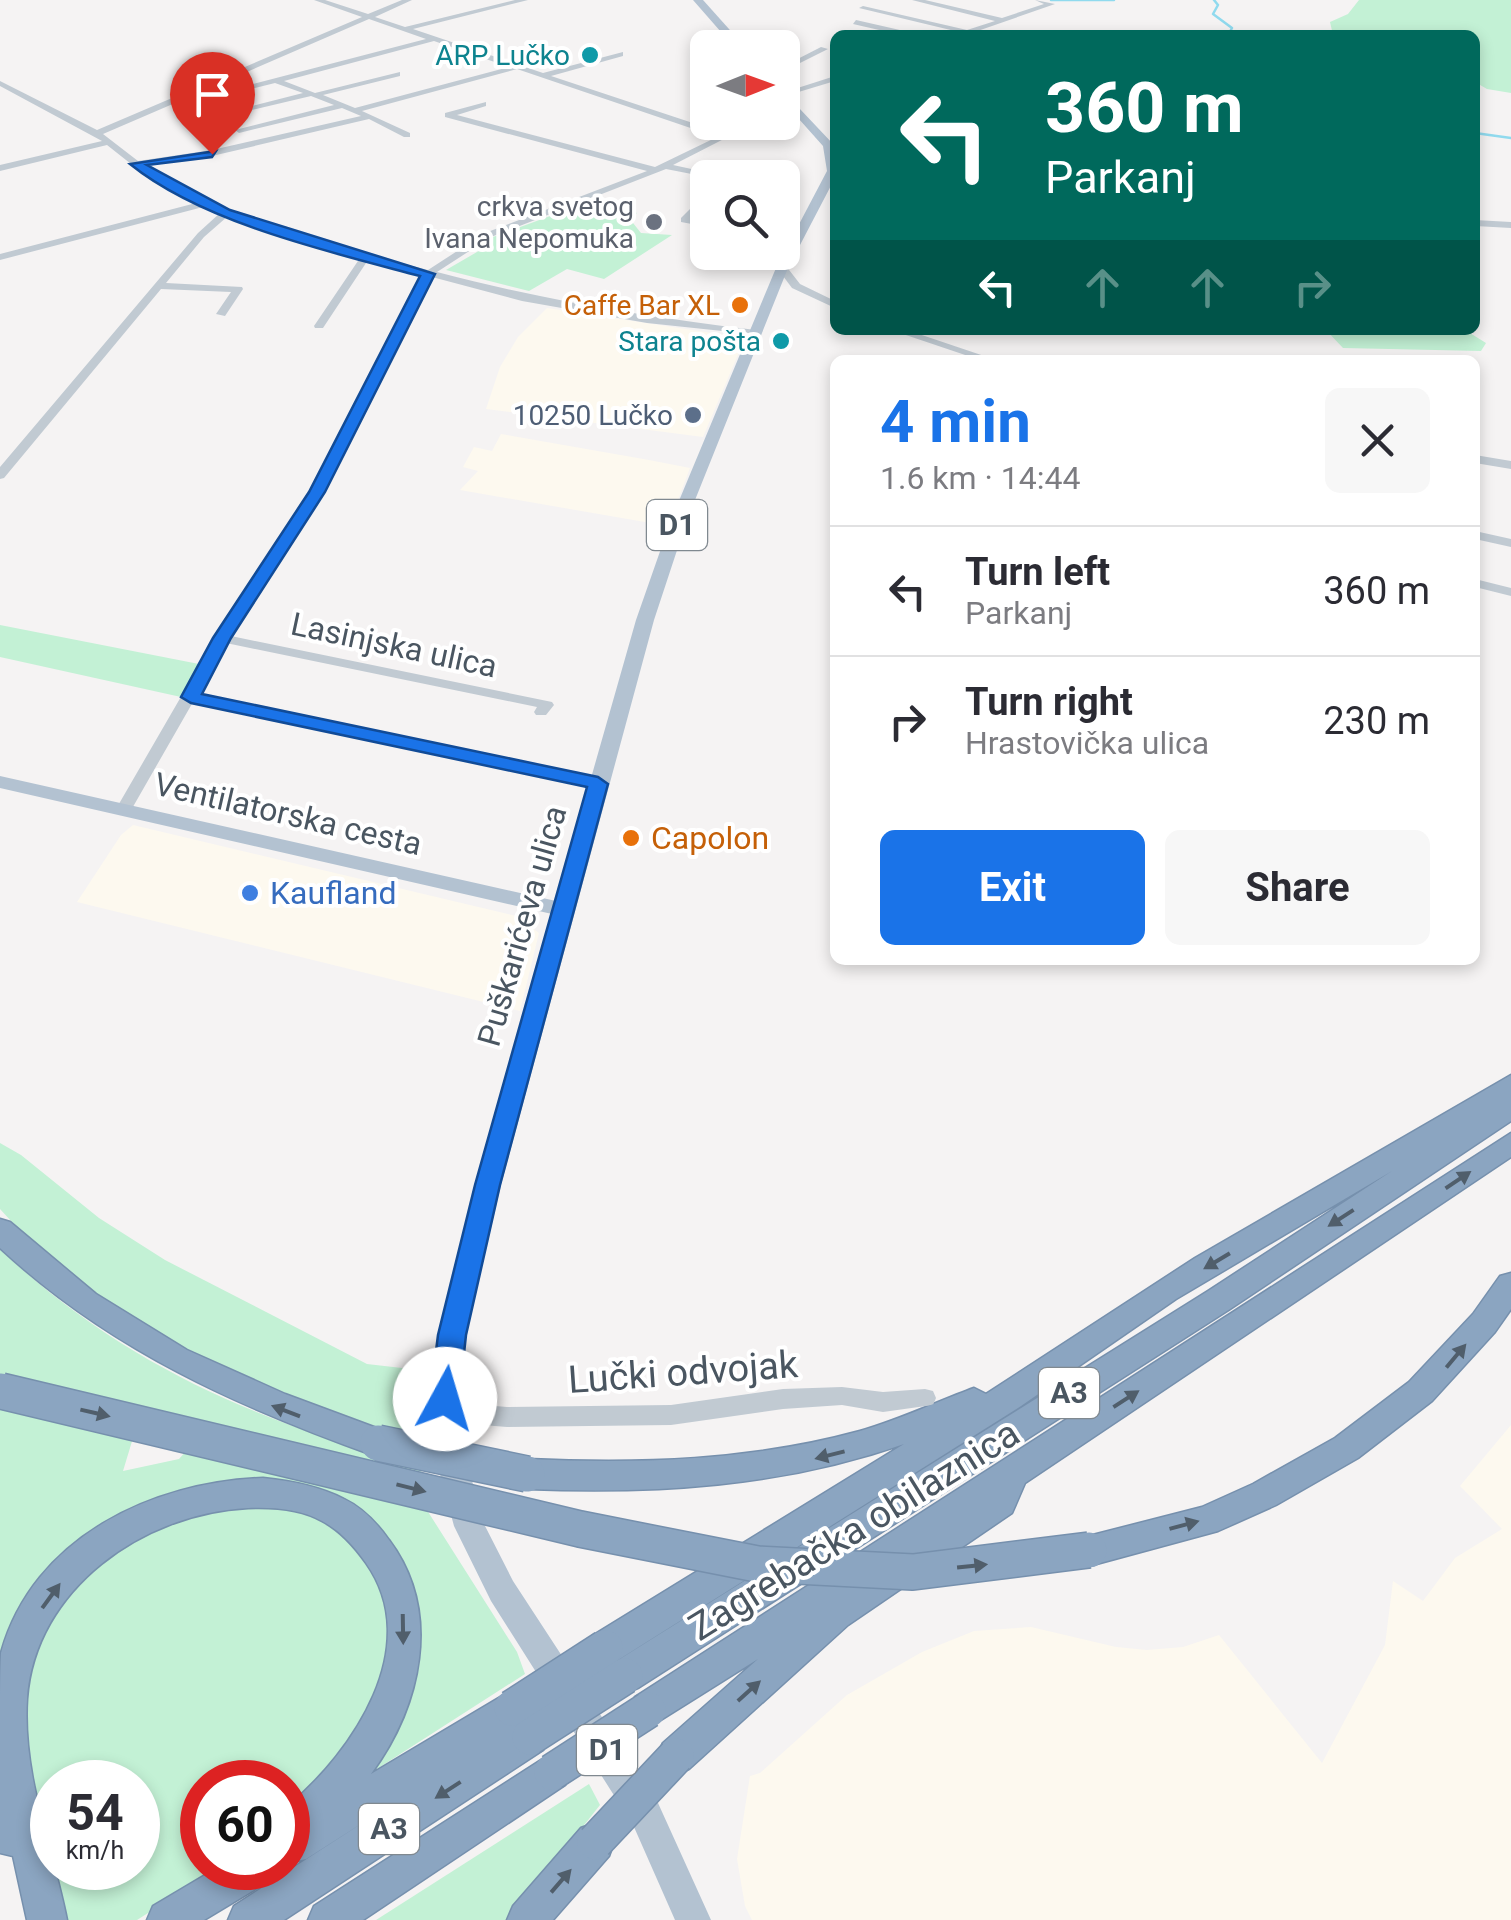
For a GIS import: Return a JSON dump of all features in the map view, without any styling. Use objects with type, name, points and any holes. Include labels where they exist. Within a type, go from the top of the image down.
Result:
[{"type":"highway","points":[[615,1662],[1055,1362],[1230,1252],[1456,1124],[1511,1085]]},
{"type":"highway","name":"Zagrebačka obilaznica","points":[[248,1920],[521,1722],[1219,1300],[1511,1107]]},
{"type":"highway","name":"Zagrebačka obilaznica","points":[[328,1920],[1258,1314],[1511,1143]]},
{"type":"highway","points":[[0,1230],[76,1298],[131,1336],[246,1395],[378,1443],[527,1474],[657,1478],[730,1474],[800,1462],[866,1446],[922,1426],[1055,1362]]},
{"type":"highway","points":[[0,1391],[580,1529],[757,1564],[913,1572],[1089,1550],[1219,1516],[1344,1454],[1445,1369],[1511,1284]]},
{"type":"highway","points":[[527,1920],[676,1756],[836,1613],[1000,1502],[1014,1470]]},
{"type":"highway","points":[[47,1920],[9,1754],[8,1700],[22,1646],[38,1616],[78,1564],[117,1531],[186,1501],[244,1492],[295,1495],[352,1520],[382,1555],[398,1584],[404,1642],[391,1704],[355,1768],[310,1813]]},
{"type":"highway","points":[[310,1836],[521,1722]]},
{"type":"highway","points":[[0,1795],[32,1920]]},
{"type":"highway","points":[[167,1920],[213,1890]]},
{"type":"main road","points":[[700,0],[726,30]]},
{"type":"main road","name":"Puškarićeva ulica","points":[[800,115],[830,149]]},
{"type":"main road","name":"Puškarićeva ulica","points":[[800,223],[830,174]]},
{"type":"main road","name":"Puškarićeva ulica","points":[[446,1412],[455,1320],[598,784],[669,548],[781,270]]},
{"type":"main road","name":"Ventilatorska cesta","points":[[0,782],[562,909]]},
{"type":"main road","name":"D1","points":[[446,1412],[456,1485],[468,1526],[502,1590],[646,1815],[693,1920]]},
{"type":"street","points":[[318,0],[690,126]]},
{"type":"street","points":[[97,133],[408,0]]},
{"type":"street","points":[[405,29],[524,0]]},
{"type":"street","points":[[916,0],[1003,20]]},
{"type":"street","points":[[974,30],[1051,4],[1039,0]]},
{"type":"street","points":[[863,8],[948,30]]},
{"type":"street","points":[[856,22],[889,30]]},
{"type":"street","points":[[188,94],[214,96],[434,39]]},
{"type":"street","points":[[800,61],[824,49]]},
{"type":"street","points":[[544,75],[620,54]]},
{"type":"street","points":[[354,110],[517,66]]},
{"type":"street","points":[[246,70],[370,116],[408,135]]},
{"type":"street","points":[[205,119],[397,74]]},
{"type":"street","points":[[800,92],[830,80]]},
{"type":"street","points":[[0,83],[97,133],[135,164],[226,213],[365,258],[603,314],[756,333]]},
{"type":"street","points":[[818,84],[830,87]]},
{"type":"street","points":[[482,104],[448,114],[690,172]]},
{"type":"street","points":[[239,130],[342,106]]},
{"type":"street","points":[[135,164],[212,154],[370,116]]},
{"type":"street","points":[[124,809],[222,638],[317,492],[428,274],[488,235],[722,140]]},
{"type":"street","points":[[0,168],[109,142]]},
{"type":"street","points":[[0,257],[204,204]]},
{"type":"street","points":[[0,476],[201,235],[226,213]]},
{"type":"street","points":[[1480,222],[1511,225]]},
{"type":"street","points":[[320,326],[365,258]]},
{"type":"street","points":[[783,270],[789,281],[830,302]]},
{"type":"street","points":[[160,286],[238,289],[220,314]]},
{"type":"street","points":[[774,290],[805,291]]},
{"type":"street","points":[[912,335],[975,355]]},
{"type":"street","points":[[1480,459],[1511,465]]},
{"type":"street","points":[[1480,536],[1511,543]]},
{"type":"street","points":[[1480,584],[1511,592]]},
{"type":"street","name":"Lasinjska ulica","points":[[222,638],[546,704],[542,712]]},
{"type":"street","points":[[191,697],[598,784]]},
{"type":"street","name":"Lučki odvojak","points":[[446,1412],[507,1418],[672,1415],[782,1399],[842,1396],[882,1402],[925,1398]]},
{"type":"shaded area","points":[[547,308],[745,338],[703,437],[486,409],[500,367],[518,337]]},
{"type":"shaded area","points":[[501,434],[690,468],[668,526],[460,490],[478,471],[463,467],[474,447],[492,451]]},
{"type":"shaded area","points":[[133,825],[516,916],[539,933],[520,1011],[77,902],[121,835]]},
{"type":"shaded area","points":[[1511,1425],[1511,1920],[752,1920],[745,1906],[737,1859],[750,1776],[760,1773],[847,1695],[922,1652],[974,1631],[1031,1627],[1116,1647],[1147,1650],[1183,1647],[1219,1635],[1322,1763],[1385,1645],[1393,1581],[1423,1601],[1455,1558],[1502,1529],[1460,1486]]},
{"type":"green space","points":[[1359,0],[1511,0],[1511,93],[1480,85],[1480,30],[1332,30],[1330,22],[1348,14]]},
{"type":"green space","points":[[591,201],[637,213],[629,218],[641,233],[672,235],[604,279],[567,269],[529,291],[446,270],[489,245],[482,241]]},
{"type":"green space","points":[[1331,335],[1473,335],[1486,343],[1481,351],[1343,348]]},
{"type":"green space","points":[[0,625],[199,664],[181,697],[0,657]]},
{"type":"green space","points":[[0,1143],[21,1155],[99,1218],[165,1260],[367,1364],[428,1371],[428,1421],[423,1439],[306,1405],[249,1382],[193,1356],[89,1291],[42,1252],[0,1209]]},
{"type":"green space","points":[[0,1249],[47,1290],[145,1358],[250,1409],[422,1466],[421,1473],[0,1375]]},
{"type":"green space","points":[[0,1405],[133,1438],[123,1471],[179,1459],[186,1451],[425,1507],[517,1652],[525,1674],[366,1776],[406,1691],[373,1526],[225,1483],[159,1500],[0,1671]]},
{"type":"green space","points":[[290,1505],[335,1526],[368,1558],[389,1611],[383,1690],[310,1794],[310,1760],[180,1760],[180,1890],[184,1890],[137,1920],[52,1920],[47,1890],[160,1890],[160,1760],[30,1760],[30,1790],[17,1713],[43,1627],[93,1562],[178,1512]]},
{"type":"green space","points":[[589,1784],[600,1805],[509,1920],[376,1920]]},
{"type":"waterway","points":[[1051,0],[1114,0]]},
{"type":"waterway","points":[[1214,0],[1218,5],[1213,14],[1231,30]]},
{"type":"waterway","points":[[1480,134],[1511,138]]},
{"type":"place","name":"ARP Lučko","points":[[590,55]]},
{"type":"place","name":"crkva svetog Ivana Nepomuka","points":[[654,222]]},
{"type":"place","name":"Caffe Bar XL","points":[[740,305]]},
{"type":"place","name":"Stara pošta","points":[[781,341]]},
{"type":"place","name":"10250 Lučko","points":[[693,415]]},
{"type":"place","name":"Capolon","points":[[631,838]]},
{"type":"place","name":"Kaufland","points":[[250,893]]},
{"type":"route","points":[[212,154],[135,164],[226,213],[330,248],[428,274],[317,492],[222,638],[191,697],[598,784],[488,1185],[452,1335],[445,1399]]}]
